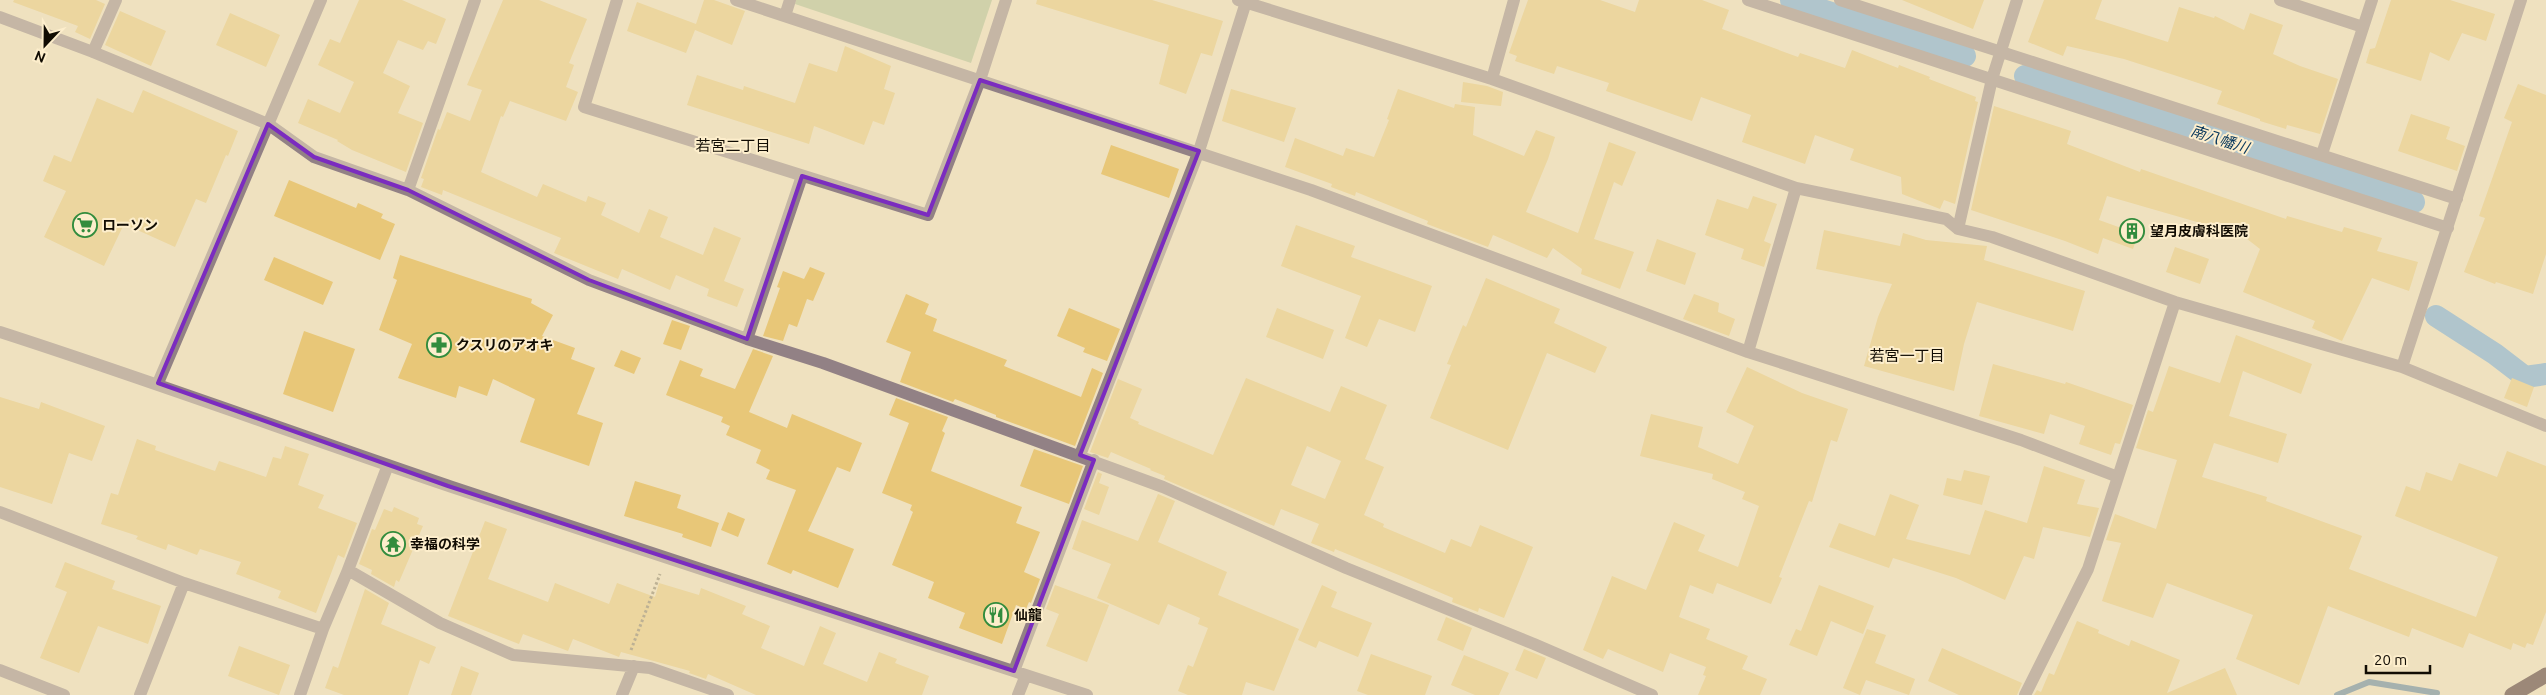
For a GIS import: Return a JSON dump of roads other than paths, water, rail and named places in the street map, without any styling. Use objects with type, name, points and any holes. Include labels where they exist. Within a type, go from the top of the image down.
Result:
[{"type":"highway","points":[[2512,695],[2546,676]]},
{"type":"street","points":[[93,52],[116,0]]},
{"type":"street","points":[[158,383],[321,0]]},
{"type":"street","points":[[408,190],[475,0]]},
{"type":"street","points":[[617,0],[584,107],[928,215],[980,80],[1006,0]]},
{"type":"street","points":[[736,0],[1199,151],[1311,190],[1748,352],[2021,440],[2118,477]]},
{"type":"street","points":[[785,16],[790,0]]},
{"type":"street","points":[[1492,80],[1514,0]]},
{"type":"street","points":[[1748,0],[2448,228]]},
{"type":"street","points":[[1840,0],[2457,199]]},
{"type":"street","points":[[1958,229],[1992,79],[2017,0]]},
{"type":"street","points":[[2280,0],[2363,27]]},
{"type":"street","points":[[2322,154],[2372,0]]},
{"type":"street","points":[[2402,367],[2521,0]]},
{"type":"street","points":[[1080,455],[1199,151],[1242,1],[1492,80],[1796,188],[1946,218],[1958,229],[1992,237],[2175,302],[2402,367],[2546,426]]},
{"type":"street","points":[[0,16],[268,124],[314,157],[408,190],[589,280],[747,339],[823,363],[1163,486],[1346,568],[1534,644],[1652,695]]},
{"type":"street","points":[[747,339],[802,176]]},
{"type":"street","points":[[1748,352],[1796,188]]},
{"type":"street","points":[[2025,695],[2088,569],[2175,302]]},
{"type":"street","points":[[0,332],[158,383],[666,559],[1087,695]]},
{"type":"street","points":[[1018,695],[1020,673],[1094,460]]},
{"type":"street","points":[[300,695],[323,629],[348,570],[388,464]]},
{"type":"street","points":[[0,512],[184,583],[323,629]]},
{"type":"street","points":[[348,570],[440,623],[513,656],[650,668],[728,695]]},
{"type":"street","points":[[140,695],[184,583]]},
{"type":"street","points":[[622,695],[630,665]]},
{"type":"street","points":[[0,670],[64,695]]},
{"type":"waterway","name":"南八幡川","points":[[1791,0],[1965,56]]},
{"type":"waterway","name":"南八幡川","points":[[2025,76],[2414,202]]},
{"type":"waterway","name":"南八幡川","points":[[2436,316],[2495,354],[2525,377],[2546,374]]},
{"type":"waterway","points":[[2337,695],[2369,682],[2437,693]]},
{"type":"place","name":"ローソン","points":[[85,225]]},
{"type":"place","name":"望月皮膚科医院","points":[[2132,231]]},
{"type":"place","name":"クスリのアオキ","points":[[439,345]]},
{"type":"place","name":"幸福の科学","points":[[393,544]]},
{"type":"place","name":"仙龍","points":[[996,615]]},
{"type":"district","name":"若宮二丁目","points":[[733,145]]},
{"type":"district","name":"若宮一丁目","points":[[1907,355]]}]
